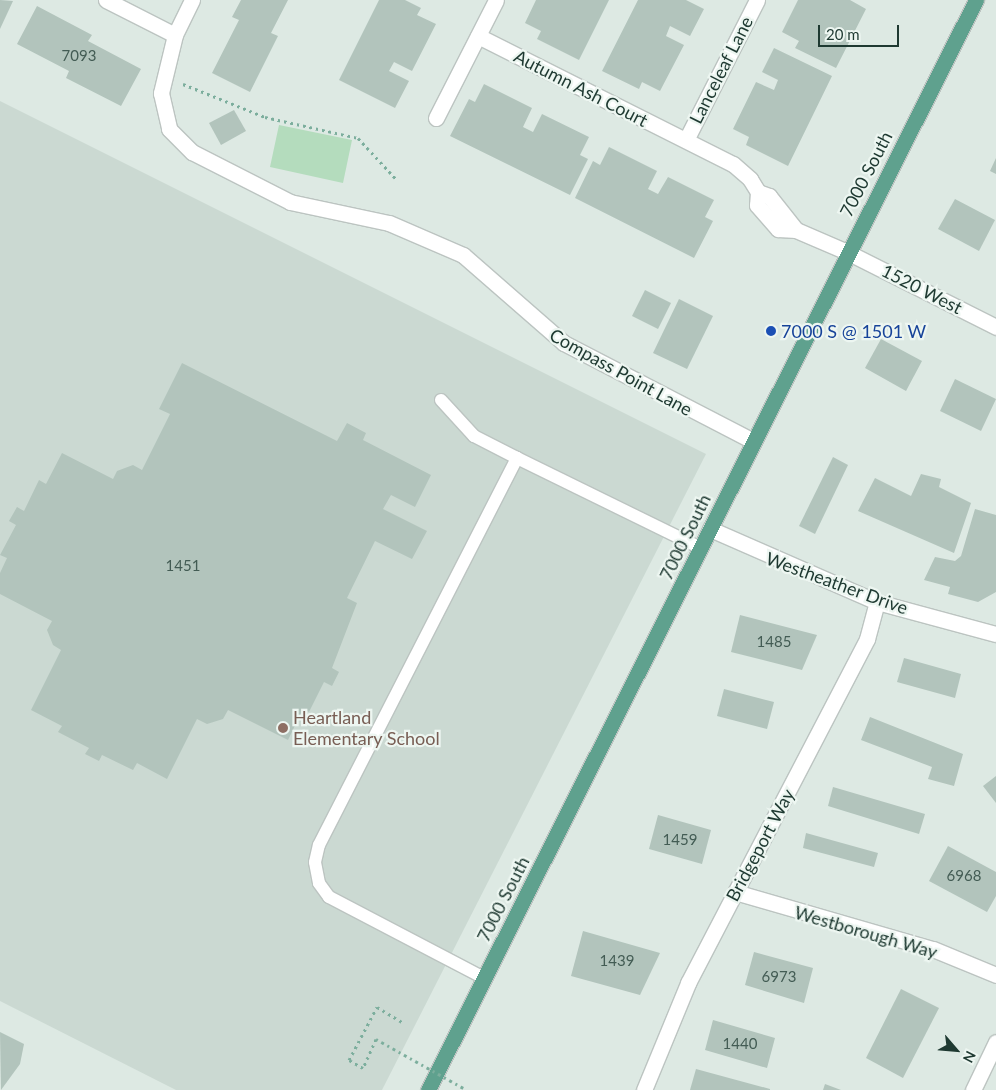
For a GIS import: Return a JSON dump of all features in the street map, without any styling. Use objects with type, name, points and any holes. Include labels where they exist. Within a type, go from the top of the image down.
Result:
[{"type":"main road","name":"7000 South","points":[[428,1090],[701,548],[847,252],[976,0]]},
{"type":"street","points":[[106,0],[175,35]]},
{"type":"street","name":"Compass Point Lane","points":[[192,0],[175,35],[161,93],[162,114],[168,128],[192,152],[290,202],[389,223],[463,255],[564,343],[753,441]]},
{"type":"street","points":[[436,118],[496,0]]},
{"type":"street","name":"Lanceleaf Lane","points":[[686,140],[757,0]]},
{"type":"street","name":"Autumn Ash Court","points":[[478,36],[733,164],[758,192],[757,205],[767,220],[778,229],[796,230],[847,252]]},
{"type":"street","name":"1520 West","points":[[847,252],[996,327]]},
{"type":"street","name":"Westheather Drive","points":[[710,529],[877,602],[996,634]]},
{"type":"street","name":"Bridgeport Way","points":[[644,1090],[688,983],[867,639],[877,602]]},
{"type":"street","name":"Westborough Way","points":[[735,892],[933,949],[996,975]]},
{"type":"street","points":[[973,1090],[996,1042]]},
{"type":"lane","points":[[441,400],[474,436],[701,548]]},
{"type":"lane","points":[[484,978],[343,908],[319,883],[315,862],[319,845],[517,458]]},
{"type":"path","points":[[180,82],[266,117],[358,138],[396,179]]},
{"type":"path","points":[[404,1023],[377,1007],[349,1060],[363,1068],[376,1038],[467,1090]]},
{"type":"shaded area","name":"Heartland Elementary School","points":[[0,101],[706,454],[382,1090],[176,1090],[0,1001]]},
{"type":"green space","points":[[279,125],[352,140],[343,183],[270,167]]},
{"type":"building","points":[[0,0],[13,1],[0,29]]},
{"type":"building","points":[[241,0],[288,0],[271,33],[278,36],[250,92],[212,73],[239,20],[232,17]]},
{"type":"building","points":[[379,0],[405,0],[421,8],[417,15],[436,24],[412,71],[394,62],[389,71],[409,81],[395,108],[339,80]]},
{"type":"building","points":[[536,0],[609,0],[579,60],[537,39],[541,31],[525,23]]},
{"type":"building","points":[[638,0],[686,0],[704,9],[690,36],[670,26],[666,36],[684,45],[660,91],[642,82],[639,89],[602,71]]},
{"type":"building","points":[[798,0],[850,0],[866,9],[836,68],[795,48],[799,41],[782,32]]},
{"type":"building","points":[[37,6],[92,35],[88,41],[141,69],[121,106],[66,78],[69,71],[17,44]]},
{"type":"building","points":[[774,48],[832,76],[788,166],[746,145],[749,137],[733,129],[756,82],[774,90],[778,80],[762,72]]},
{"type":"building","points":[[484,84],[532,108],[523,127],[533,132],[542,114],[589,137],[580,155],[588,159],[570,195],[450,136],[469,99],[475,102]]},
{"type":"building","points":[[234,110],[246,131],[221,145],[209,123]]},
{"type":"building","points":[[609,147],[657,171],[648,189],[658,194],[668,177],[714,200],[705,217],[713,221],[694,258],[575,198],[593,161],[600,165]]},
{"type":"building","points":[[996,158],[996,174],[990,171]]},
{"type":"building","points":[[955,199],[995,220],[979,251],[938,229]]},
{"type":"building","points":[[645,290],[671,303],[658,329],[632,316]]},
{"type":"building","points":[[679,299],[713,316],[687,369],[653,353]]},
{"type":"building","points":[[881,339],[922,361],[906,391],[865,368]]},
{"type":"building","points":[[182,363],[337,441],[347,423],[366,433],[363,440],[431,475],[415,507],[391,495],[383,509],[427,531],[412,559],[375,541],[347,598],[357,603],[332,668],[339,672],[332,686],[324,682],[309,712],[303,709],[288,740],[228,710],[223,719],[207,724],[197,719],[167,779],[137,763],[133,770],[102,755],[99,761],[85,754],[89,748],[58,732],[62,726],[31,710],[61,650],[53,645],[47,630],[52,621],[0,594],[0,573],[7,558],[0,555],[16,525],[9,521],[17,507],[24,511],[39,480],[46,484],[62,453],[113,479],[117,471],[133,465],[142,470],[170,414],[159,409]]},
{"type":"building","points":[[955,379],[996,399],[981,431],[940,411]]},
{"type":"building","points":[[833,457],[848,465],[815,534],[799,526]]},
{"type":"building","points":[[921,474],[941,479],[939,487],[971,503],[954,553],[858,511],[875,478],[911,496]]},
{"type":"building","points":[[975,509],[996,515],[996,592],[978,602],[948,594],[950,587],[924,580],[935,557],[955,561],[961,556]]},
{"type":"building","points":[[740,615],[817,635],[802,670],[731,652]]},
{"type":"building","points":[[904,658],[961,674],[955,698],[897,682]]},
{"type":"building","points":[[724,689],[774,702],[767,729],[717,716]]},
{"type":"building","points":[[870,717],[963,754],[954,786],[928,779],[932,767],[861,740]]},
{"type":"building","points":[[996,776],[996,803],[983,786]]},
{"type":"building","points":[[833,787],[925,814],[919,834],[828,806]]},
{"type":"building","points":[[658,815],[711,830],[702,864],[649,849]]},
{"type":"building","points":[[806,833],[878,853],[874,867],[803,848]]},
{"type":"building","points":[[948,846],[996,872],[996,896],[987,912],[929,881]]},
{"type":"building","points":[[583,931],[660,953],[640,995],[571,976]]},
{"type":"building","points":[[754,952],[813,968],[804,1003],[745,985]]},
{"type":"building","points":[[901,989],[939,1008],[903,1078],[866,1058]]},
{"type":"building","points":[[713,1020],[775,1038],[767,1068],[705,1050]]},
{"type":"building","points":[[0,1032],[24,1044],[20,1064],[1,1090]]},
{"type":"building","points":[[696,1069],[770,1089],[770,1090],[690,1090]]},
{"type":"building","points":[[825,1084],[841,1090],[823,1090]]},
{"type":"place","name":"7000 S @ 1501 W","points":[[771,331]]},
{"type":"place","name":"Heartland Elementary School","points":[[283,728]]}]
